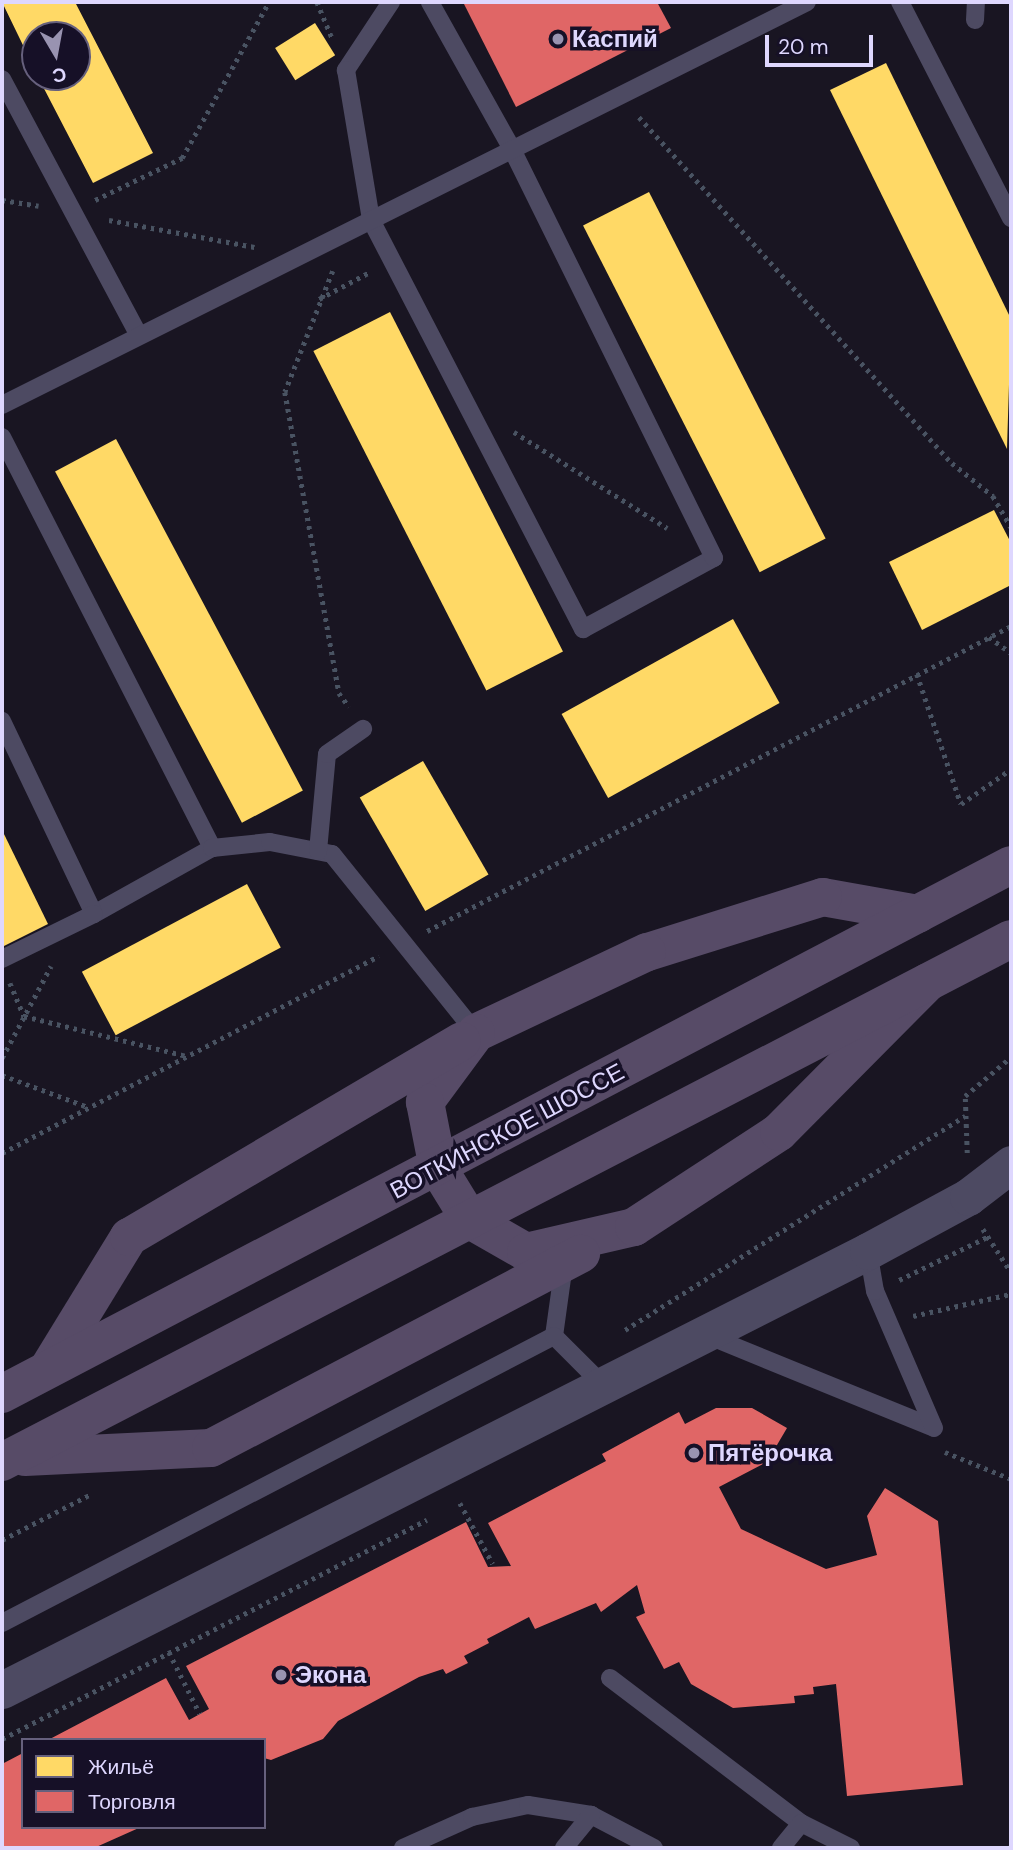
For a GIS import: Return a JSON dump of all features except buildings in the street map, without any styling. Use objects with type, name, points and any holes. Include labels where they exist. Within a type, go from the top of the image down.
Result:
[{"type":"main road","name":"ВОТКИНСКОЕ ШОССЕ","points":[[2,1394],[438,1168],[1011,865]]},
{"type":"main road","points":[[48,1370],[129,1237],[476,1033],[647,952],[823,897],[918,914]]},
{"type":"main road","points":[[7,1460],[1011,939]]},
{"type":"main road","points":[[7,1460],[211,1448],[634,1227],[779,1132],[928,982]]},
{"type":"main road","points":[[476,1033],[425,1101],[438,1168],[470,1220],[526,1252],[634,1227]]},
{"type":"street","points":[[2,1690],[591,1370],[702,1334],[869,1251],[968,1197],[1011,1164]]},
{"type":"lane","points":[[391,2],[346,70],[371,220],[583,629],[715,558],[512,149],[430,2]]},
{"type":"lane","points":[[900,2],[1011,218]]},
{"type":"lane","points":[[975,20],[976,2]]},
{"type":"lane","points":[[2,405],[137,332],[371,220],[794,4]]},
{"type":"lane","points":[[2,79],[69,212],[137,332]]},
{"type":"lane","points":[[2,438],[212,848]]},
{"type":"lane","points":[[2,721],[94,914]]},
{"type":"lane","points":[[318,850],[327,754],[363,729]]},
{"type":"lane","points":[[4,966],[73,924],[212,848],[270,842],[332,854],[476,1033]]},
{"type":"lane","points":[[869,1251],[874,1292],[934,1428]]},
{"type":"lane","points":[[554,1336],[564,1263]]},
{"type":"lane","points":[[702,1334],[934,1428]]},
{"type":"lane","points":[[554,1336],[591,1370]]},
{"type":"lane","points":[[2,1623],[554,1336]]},
{"type":"lane","points":[[610,1678],[801,1823],[851,1848]]},
{"type":"lane","points":[[403,1848],[472,1817],[528,1805],[590,1815],[654,1848]]},
{"type":"lane","points":[[564,1848],[590,1815]]},
{"type":"lane","points":[[781,1848],[801,1823]]},
{"type":"path","points":[[69,212],[182,158],[269,2]]},
{"type":"path","points":[[317,2],[346,70]]},
{"type":"path","points":[[620,95],[952,463],[993,496],[1011,527]]},
{"type":"path","points":[[2,200],[297,255]]},
{"type":"path","points":[[363,729],[340,693],[285,392],[318,299],[371,220]]},
{"type":"path","points":[[318,299],[392,260]]},
{"type":"path","points":[[466,402],[715,558]]},
{"type":"path","points":[[2,1153],[1011,625]]},
{"type":"path","points":[[989,637],[1011,653]]},
{"type":"path","points":[[917,674],[961,804],[1011,769]]},
{"type":"path","points":[[2,1058],[73,924]]},
{"type":"path","points":[[4,966],[24,1016]]},
{"type":"path","points":[[24,1016],[187,1056]]},
{"type":"path","points":[[2,1075],[89,1108]]},
{"type":"path","points":[[591,1370],[965,1116]]},
{"type":"path","points":[[874,1292],[987,1237]]},
{"type":"path","points":[[890,1325],[929,1310],[1011,1294]]},
{"type":"path","points":[[934,1428],[946,1453],[1011,1479]]},
{"type":"path","points":[[2,1540],[97,1490]]},
{"type":"path","points":[[448,1509],[472,1496]]},
{"type":"path","points":[[460,1503],[493,1564]]},
{"type":"path","points":[[2,1739],[436,1515]]},
{"type":"path","points":[[169,1652],[200,1714]]},
{"type":"place","name":"Каспий","points":[[558,39]]},
{"type":"place","name":"Пятёрочка","points":[[694,1453]]},
{"type":"place","name":"Экона","points":[[281,1675]]}]
